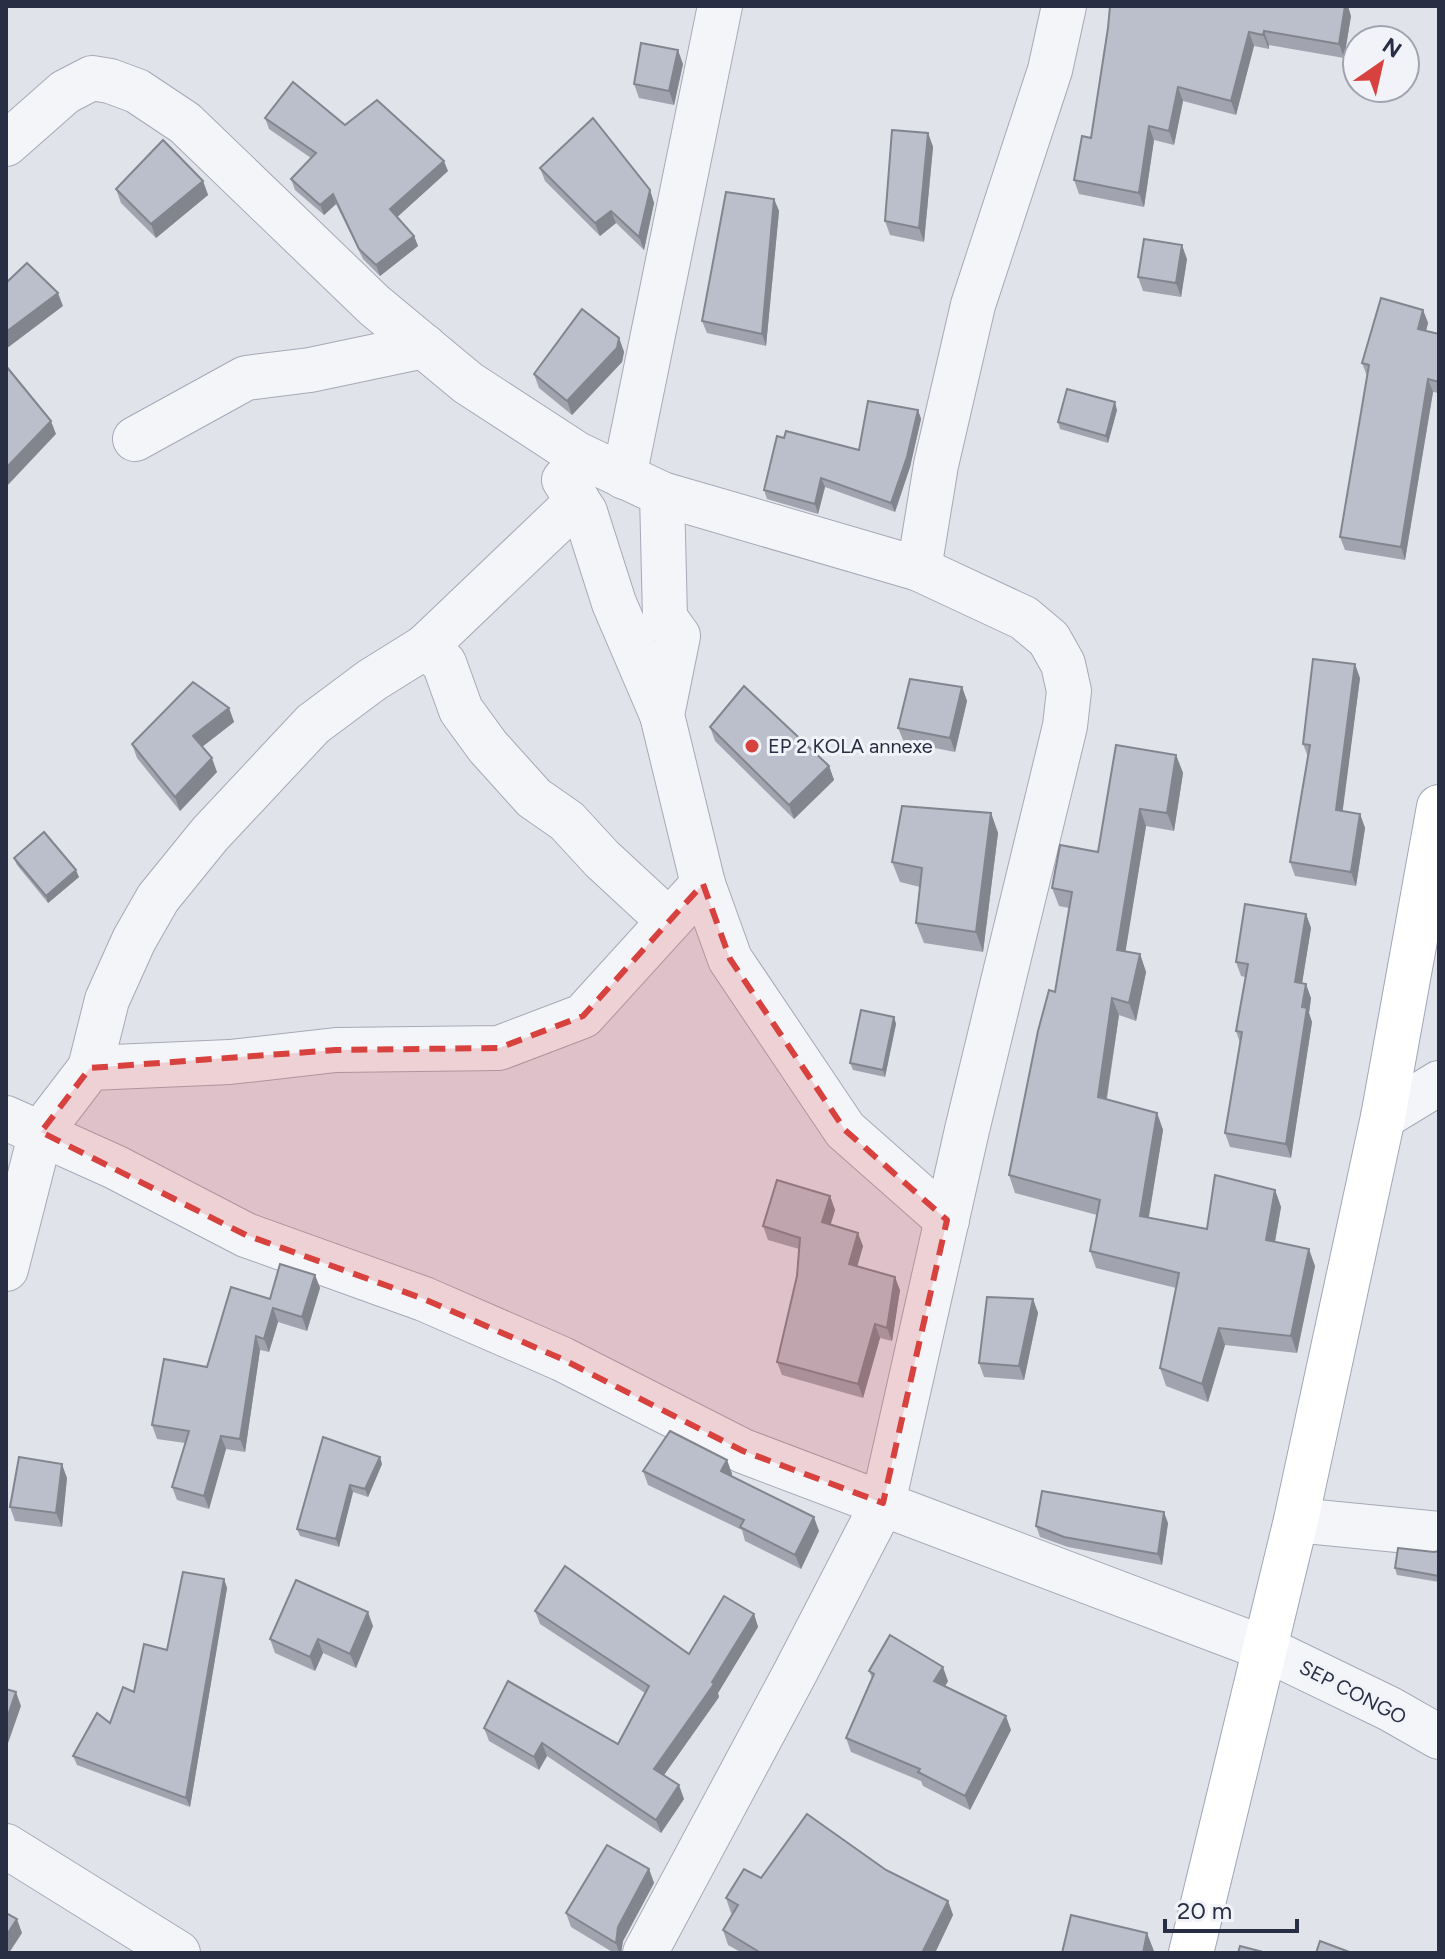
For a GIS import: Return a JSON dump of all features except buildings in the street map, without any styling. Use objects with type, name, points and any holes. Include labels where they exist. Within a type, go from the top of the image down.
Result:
[{"type":"main road","points":[[1191,1953],[1296,1520],[1383,1117],[1439,807]]},
{"type":"street","points":[[662,715],[678,636],[665,618],[643,486],[720,6]]},
{"type":"street","points":[[919,569],[936,465],[973,305],[1050,70],[1064,6]]},
{"type":"street","points":[[6,144],[65,92],[92,78],[137,91],[185,123],[374,305],[468,383],[577,454],[643,486],[919,569],[1024,618],[1049,639],[1063,664],[1069,691],[1065,726],[883,1503],[645,1953]]},
{"type":"street","points":[[135,439],[246,378],[310,370],[424,346]]},
{"type":"street","points":[[526,421],[585,512],[614,603],[662,715],[703,884],[730,959],[845,1130],[947,1220]]},
{"type":"street","points":[[6,1269],[24,1125],[90,1068],[107,1000],[134,940],[158,898],[210,834],[313,724],[372,680],[425,647],[578,501]]},
{"type":"street","points":[[425,647],[444,663],[461,710],[488,747],[534,798],[567,821],[602,859],[669,921]]},
{"type":"street","points":[[90,1068],[230,1062],[336,1050],[499,1048],[583,1016],[703,884]]},
{"type":"street","points":[[1383,1117],[1439,1083]]},
{"type":"street","name":"SEP CONGO","points":[[24,1125],[246,1235],[424,1299],[562,1359],[743,1451],[1266,1649],[1390,1709],[1439,1737]]},
{"type":"street","points":[[1296,1520],[1439,1534]]},
{"type":"street","points":[[6,1846],[178,1953]]},
{"type":"highlighted area","points":[[703,884],[730,959],[845,1130],[947,1220],[883,1503],[743,1451],[562,1359],[424,1299],[246,1235],[41,1132],[90,1068],[336,1050],[499,1048],[583,1016]]},
{"type":"place","name":"EP 2 KOLA annexe","points":[[752,746]]}]
